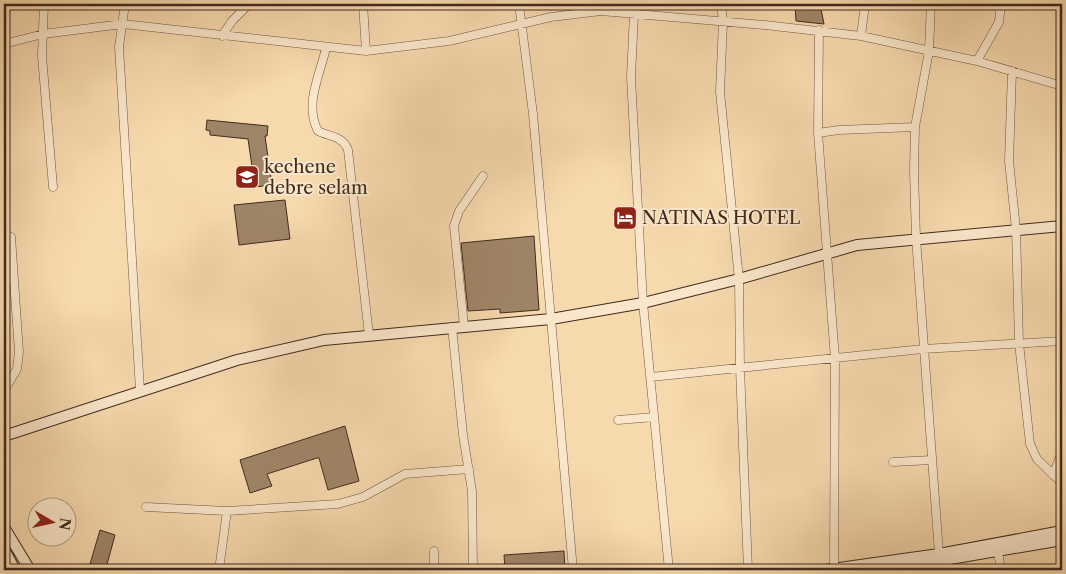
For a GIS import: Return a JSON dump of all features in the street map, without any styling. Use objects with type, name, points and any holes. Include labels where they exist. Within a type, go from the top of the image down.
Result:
[{"type":"main road","points":[[4,436],[140,390],[237,360],[324,340],[551,318],[643,303],[739,279],[857,245],[916,238],[1062,226]]},
{"type":"main road","points":[[4,527],[30,570]]},
{"type":"main road","points":[[830,569],[939,554],[1062,531]]},
{"type":"main road","points":[[886,570],[1062,540]]},
{"type":"main road","points":[[4,549],[15,570]]},
{"type":"street","points":[[44,4],[42,56],[53,187]]},
{"type":"street","points":[[125,4],[124,24],[119,47],[140,390]]},
{"type":"street","points":[[222,36],[232,21],[249,4]]},
{"type":"street","points":[[363,4],[366,51]]},
{"type":"street","points":[[519,4],[533,114],[573,570]]},
{"type":"street","points":[[721,4],[723,21],[720,92],[739,279],[740,368],[748,570]]},
{"type":"street","points":[[861,36],[865,4]]},
{"type":"street","points":[[931,4],[929,51],[915,127],[916,238],[939,554]]},
{"type":"street","points":[[977,62],[999,22],[1001,4]]},
{"type":"street","points":[[4,44],[43,34],[124,24],[366,51],[449,41],[578,13],[634,14],[819,30],[861,36],[977,62],[1062,86]]},
{"type":"street","points":[[634,14],[630,77],[643,303],[669,570]]},
{"type":"street","points":[[819,30],[818,133],[835,360],[830,569]]},
{"type":"street","points":[[326,48],[320,73],[312,94],[315,126],[318,132],[346,142],[369,335]]},
{"type":"street","points":[[1012,71],[1010,162],[1016,229],[1019,343],[1030,444],[1037,459],[1062,483]]},
{"type":"street","points":[[818,133],[839,130],[915,127]]},
{"type":"street","points":[[464,326],[454,226],[459,211],[483,176]]},
{"type":"street","points":[[4,391],[17,369],[19,357],[11,237]]},
{"type":"street","points":[[452,327],[472,491],[473,570]]},
{"type":"street","points":[[650,377],[835,360],[923,349],[1062,340]]},
{"type":"street","points":[[618,420],[654,417]]},
{"type":"street","points":[[1053,474],[1062,452]]},
{"type":"street","points":[[893,462],[932,460]]},
{"type":"street","points":[[146,507],[227,511],[338,504],[363,497],[404,474],[469,470]]},
{"type":"street","points":[[219,570],[227,511]]},
{"type":"street","points":[[434,551],[434,570]]},
{"type":"street","points":[[998,552],[1001,570]]},
{"type":"building","points":[[795,4],[820,4],[824,24],[796,21]]},
{"type":"building","points":[[207,120],[268,126],[267,136],[265,136],[272,185],[255,187],[248,139],[210,135],[210,131],[206,130]]},
{"type":"building","points":[[285,200],[290,239],[239,245],[234,205]]},
{"type":"building","points":[[534,236],[539,310],[500,313],[500,309],[468,311],[461,243]]},
{"type":"building","points":[[345,426],[359,481],[328,490],[319,458],[317,458],[267,474],[272,486],[250,493],[240,460]]},
{"type":"building","points":[[100,530],[115,535],[106,568],[90,564]]},
{"type":"building","points":[[564,551],[565,570],[505,570],[504,555]]},
{"type":"place","name":"kechene debre selam","points":[[247,177]]},
{"type":"place","name":"NATINAS HOTEL","points":[[625,218]]}]
